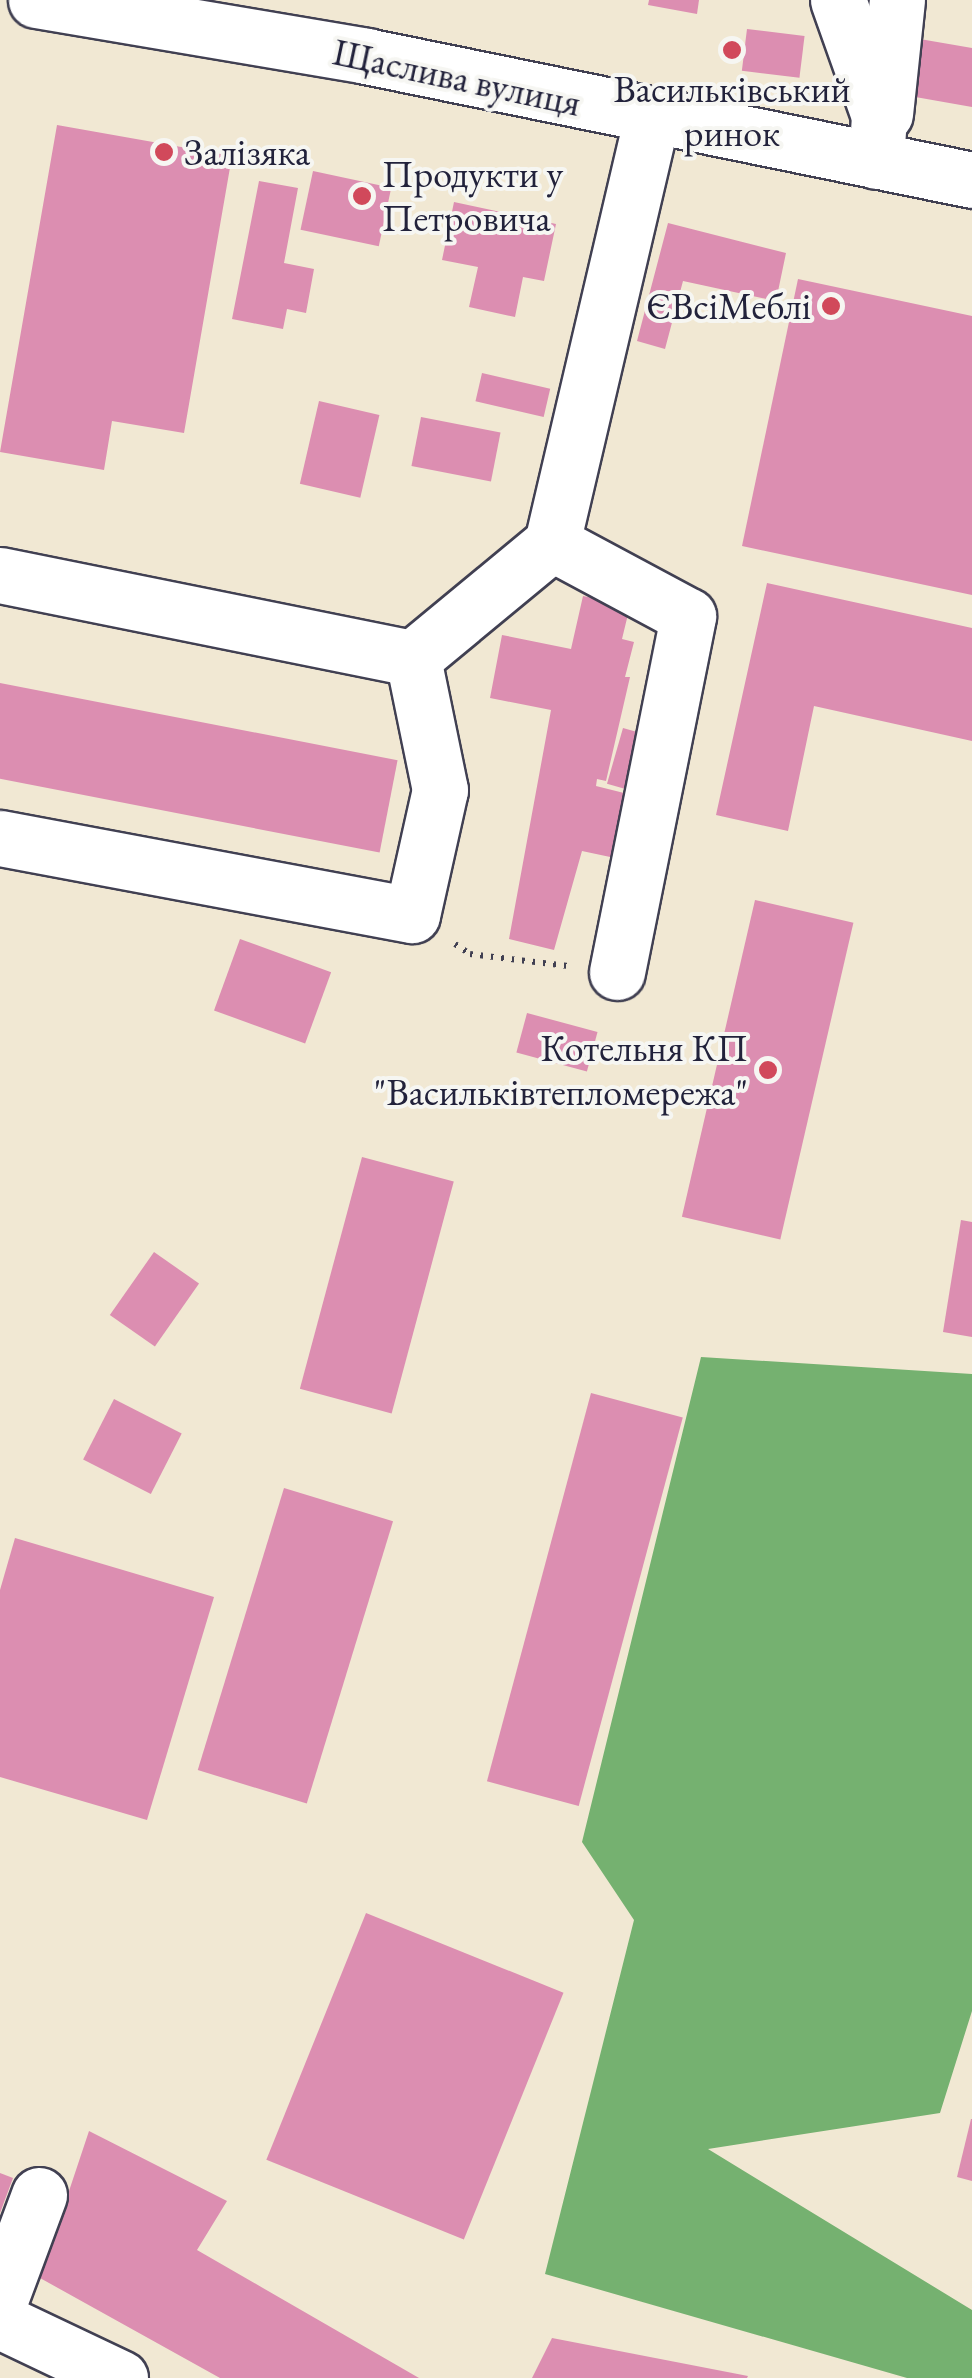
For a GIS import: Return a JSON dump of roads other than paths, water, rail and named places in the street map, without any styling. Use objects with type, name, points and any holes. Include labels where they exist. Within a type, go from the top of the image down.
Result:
[{"type":"street","name":"Щаслива вулиця","points":[[36,0],[366,56],[652,118],[972,180]]},
{"type":"street","points":[[838,0],[879,116],[876,161]]},
{"type":"street","points":[[876,161],[898,0]]},
{"type":"street","points":[[414,658],[552,543],[652,118]]},
{"type":"street","points":[[552,543],[688,616],[617,972]]},
{"type":"street","points":[[0,575],[414,658]]},
{"type":"street","points":[[0,838],[412,915],[440,790],[414,658]]},
{"type":"street","points":[[0,2300],[39,2195]]},
{"type":"street","points":[[0,2321],[120,2378]]},
{"type":"place","name":"Васильківський ринок","points":[[732,50]]},
{"type":"place","name":"Залізяка","points":[[164,152]]},
{"type":"place","name":"Продукти у Петровича","points":[[362,196]]},
{"type":"place","name":"ЄВсіМеблі","points":[[831,306]]},
{"type":"place","name":"Котельня КП \"Васильківтепломережа\"","points":[[768,1070]]}]
